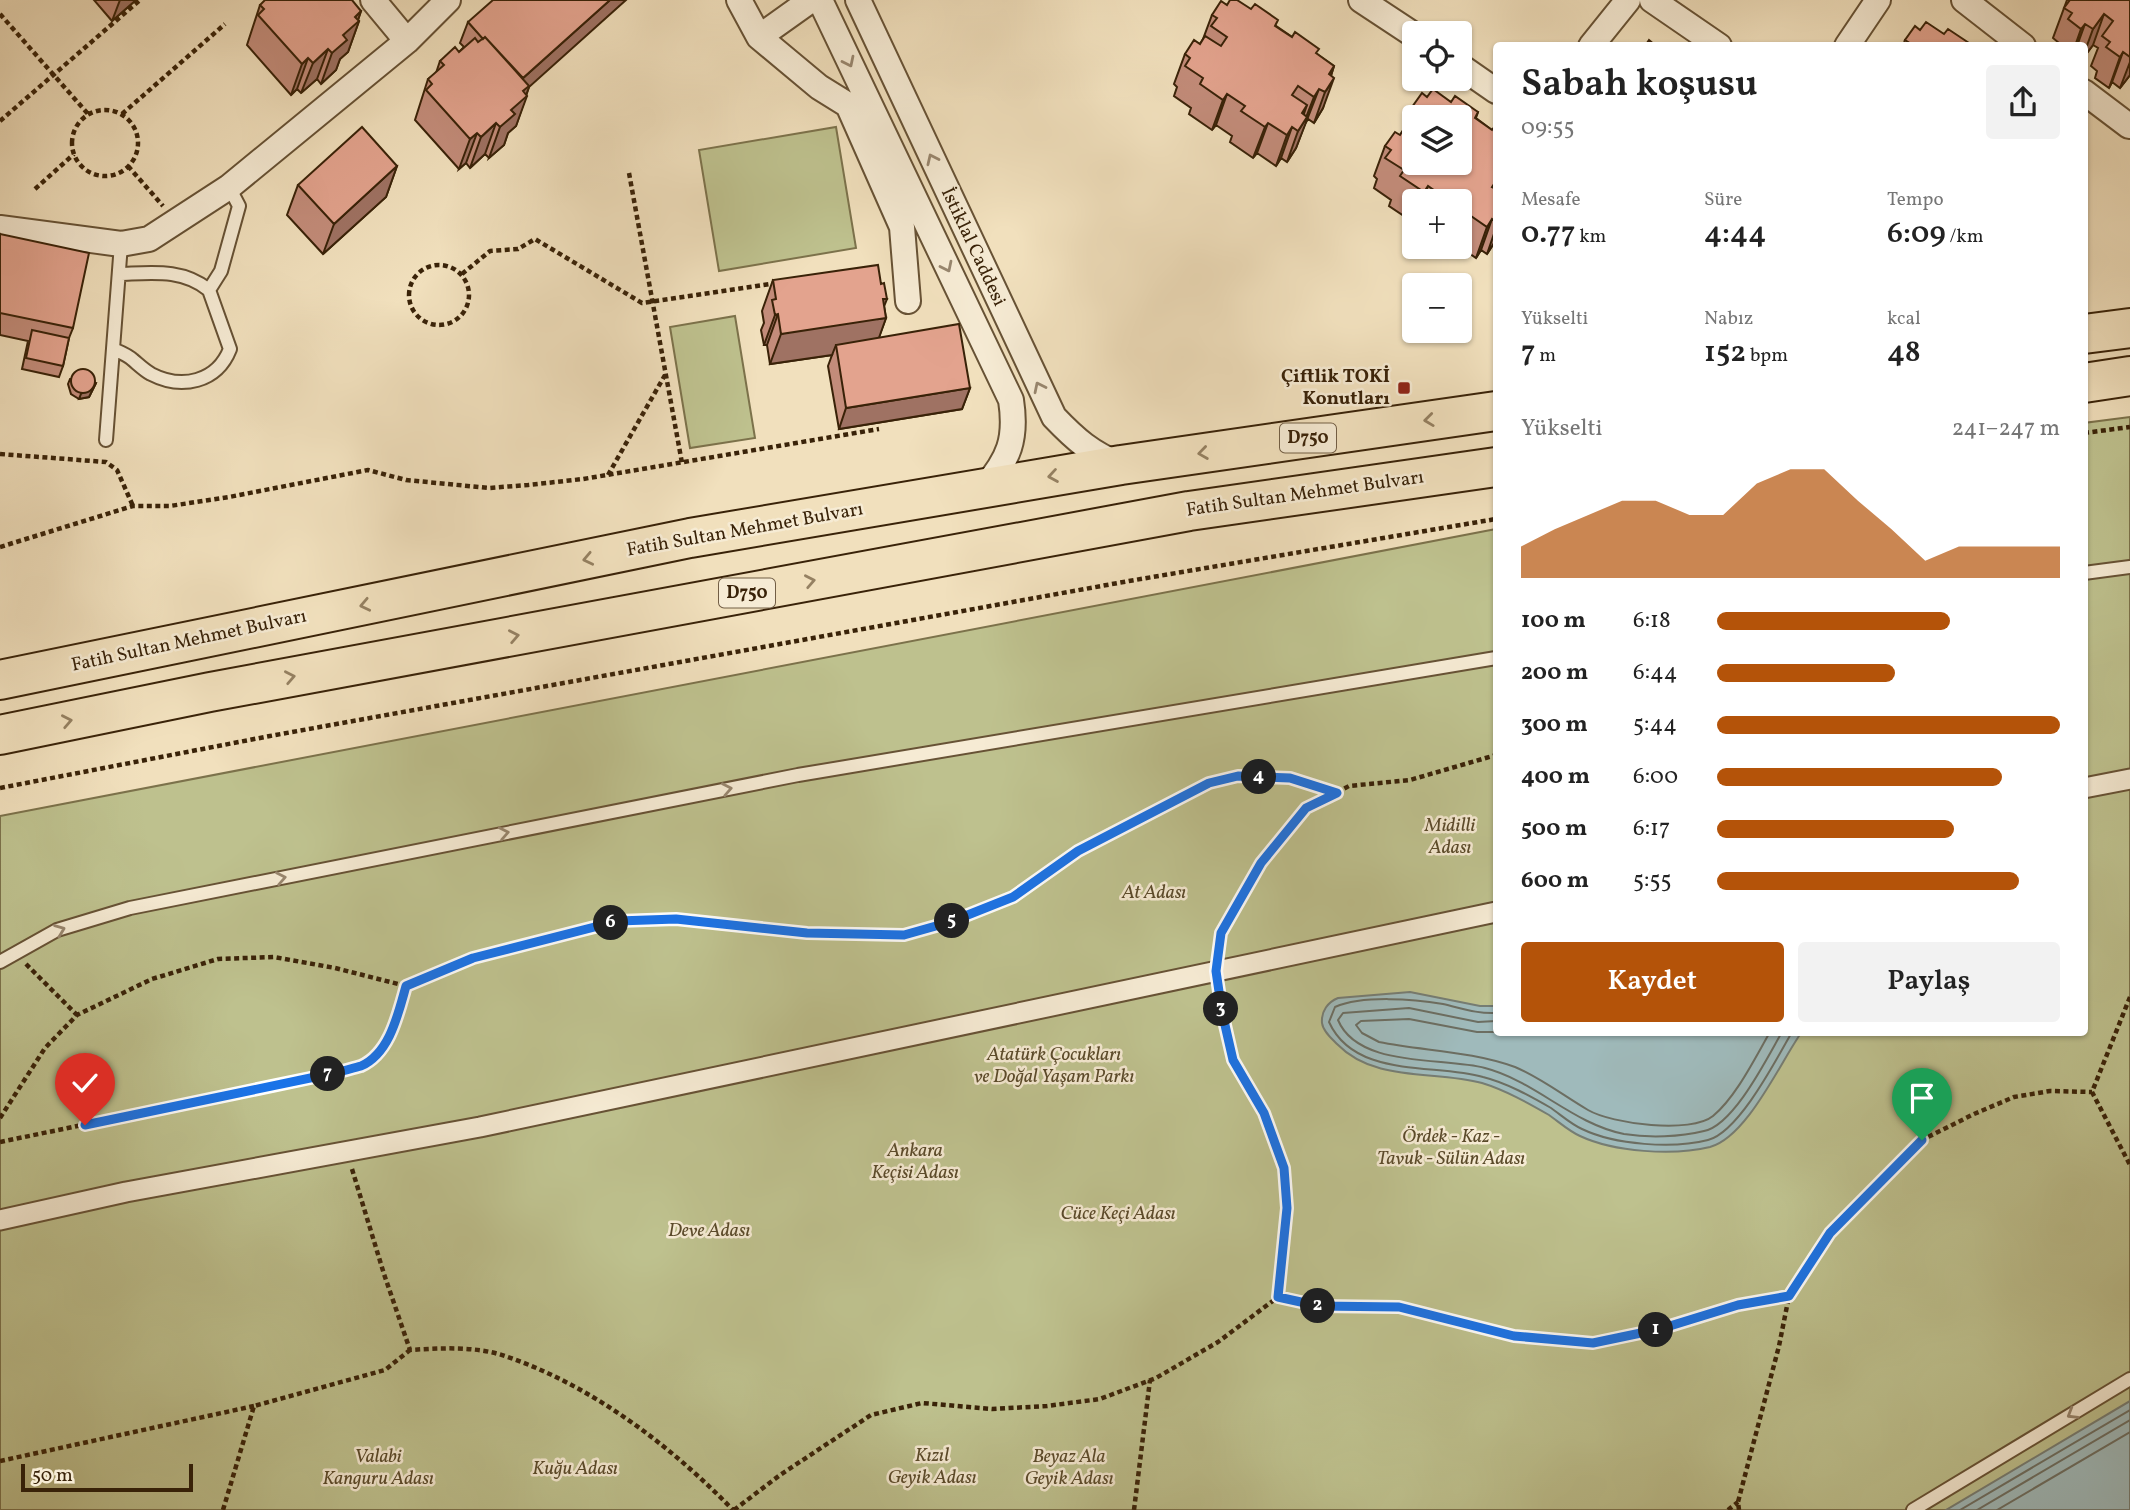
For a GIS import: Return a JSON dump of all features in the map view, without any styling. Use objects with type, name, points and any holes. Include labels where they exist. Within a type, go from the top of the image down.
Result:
[{"type":"highway","points":[[2088,333],[2130,328]]},
{"type":"highway","points":[[2088,382],[2130,376]]},
{"type":"highway","name":"Fatih Sultan Mehmet Bulvarı","points":[[0,680],[676,541],[1121,465],[1493,411]]},
{"type":"highway","name":"Fatih Sultan Mehmet Bulvarı","points":[[0,734],[210,692],[1189,511],[1493,467]]},
{"type":"street","points":[[373,0],[407,41]]},
{"type":"street","points":[[0,228],[121,244],[149,239],[229,187],[407,41],[448,0]]},
{"type":"street","points":[[739,0],[759,37],[819,87],[848,105],[902,228],[908,301]]},
{"type":"street","points":[[759,37],[811,0]]},
{"type":"street","name":"İstiklal Caddesi","points":[[820,0],[1011,400],[1014,421],[1012,441],[1004,462],[984,488]]},
{"type":"street","name":"İstiklal Caddesi","points":[[858,0],[1054,418],[1098,456],[1121,465]]},
{"type":"street","points":[[1362,0],[1402,28]]},
{"type":"street","points":[[1594,42],[1628,0]]},
{"type":"street","points":[[1652,0],[1713,42]]},
{"type":"street","points":[[1850,42],[1878,0]]},
{"type":"street","points":[[1964,0],[2018,42]]},
{"type":"street","points":[[1472,74],[1493,89]]},
{"type":"street","points":[[2088,95],[2129,126]]},
{"type":"street","points":[[2088,787],[2130,779]]},
{"type":"street","points":[[0,1220],[126,1192],[480,1127],[1493,913]]},
{"type":"lane","points":[[209,290],[221,271],[239,206],[229,187]]},
{"type":"lane","points":[[106,440],[121,244]]},
{"type":"lane","points":[[113,349],[131,358],[150,374],[164,379],[190,382],[213,374],[230,349],[209,290],[193,279],[181,274],[119,274]]},
{"type":"lane","points":[[2088,572],[2130,567]]},
{"type":"lane","points":[[0,962],[57,930],[130,908],[811,773],[1493,659]]},
{"type":"lane","points":[[1913,1510],[2130,1379]]},
{"type":"path","points":[[0,121],[140,0]]},
{"type":"path","points":[[0,14],[89,115]]},
{"type":"path","points":[[121,115],[225,24]]},
{"type":"path","points":[[105,110],[121,115],[134,127],[138,143],[137,152],[128,166],[113,174],[96,174],[82,166],[74,154],[73,134],[82,120],[105,110]]},
{"type":"path","points":[[35,188],[74,154]]},
{"type":"path","points":[[128,166],[166,209]]},
{"type":"path","points":[[629,173],[682,463]]},
{"type":"path","points":[[462,274],[490,251],[519,249],[535,239],[642,303],[786,282]]},
{"type":"path","points":[[433,265],[441,265],[449,266],[462,274],[467,281],[470,296],[465,312],[460,317],[454,322],[438,326],[417,316],[409,294],[419,272],[433,265]]},
{"type":"path","points":[[608,475],[666,374]]},
{"type":"path","points":[[2088,432],[2130,427]]},
{"type":"path","points":[[0,547],[133,506],[170,506],[229,497],[368,470],[406,480],[489,488],[608,475],[879,429]]},
{"type":"path","points":[[0,454],[106,462],[117,470],[133,506]]},
{"type":"path","points":[[0,788],[284,733],[1129,581],[1493,520]]},
{"type":"path","points":[[0,1461],[254,1406],[385,1370],[410,1350],[452,1348],[503,1355],[574,1387],[653,1436],[706,1482],[733,1510],[828,1441],[871,1415],[922,1403],[992,1409],[1047,1406],[1100,1399],[1150,1380],[1218,1342],[1278,1297],[1287,1208],[1284,1168],[1264,1113],[1233,1060],[1216,971],[1221,933],[1261,863],[1306,808],[1349,786],[1410,780],[1493,756]]},
{"type":"path","points":[[0,1118],[45,1048],[76,1015],[152,979],[218,959],[274,957],[335,968],[406,986],[473,958],[618,921],[676,919],[807,933],[904,935],[950,922],[1013,897],[1078,851],[1209,783],[1238,776],[1290,778],[1337,793]]},
{"type":"path","points":[[15,953],[76,1015]]},
{"type":"path","points":[[0,1142],[362,1065],[380,1052],[397,1020],[406,986]]},
{"type":"path","points":[[2130,997],[2092,1093],[2130,1165]]},
{"type":"path","points":[[1740,1510],[1738,1502],[1779,1346],[1789,1296],[1830,1233],[1922,1140],[2014,1097],[2050,1091],[2092,1093]]},
{"type":"path","points":[[347,1151],[410,1350]]},
{"type":"path","points":[[1278,1297],[1319,1306],[1399,1307],[1514,1336],[1593,1343],[1660,1329],[1738,1305],[1789,1296]]},
{"type":"path","points":[[1134,1510],[1150,1380]]},
{"type":"path","points":[[223,1510],[254,1406]]},
{"type":"path","points":[[1728,1510],[1738,1502]]},
{"type":"green space","points":[[836,127],[856,248],[719,271],[699,150]]},
{"type":"green space","points":[[735,316],[755,438],[690,448],[670,327]]},
{"type":"green space","name":"Atatürk Çocukları ve Doğal Yaşam Parkı","points":[[2130,417],[2130,1510],[0,1510],[0,816],[1493,530],[1493,1036],[2088,1036],[2088,422]]},
{"type":"water","points":[[1410,992],[1480,1006],[1493,1006],[1493,1036],[1799,1036],[1762,1098],[1737,1129],[1724,1140],[1695,1150],[1644,1151],[1609,1146],[1580,1136],[1525,1101],[1482,1083],[1387,1070],[1369,1065],[1337,1044],[1323,1026],[1324,1011],[1338,998]]},
{"type":"water","points":[[2130,1401],[2130,1510],[1946,1510]]},
{"type":"building","points":[[265,0],[352,0],[361,11],[355,17],[359,21],[343,35],[347,40],[332,53],[328,49],[313,63],[308,58],[302,64],[258,15],[264,9],[260,5]]},
{"type":"building","points":[[493,0],[610,0],[523,78],[468,22]]},
{"type":"building","points":[[1230,0],[1237,0],[1251,9],[1255,4],[1278,20],[1275,26],[1292,37],[1295,32],[1319,49],[1316,53],[1334,66],[1329,74],[1334,78],[1325,92],[1319,89],[1314,97],[1298,86],[1292,95],[1307,105],[1302,113],[1307,117],[1298,131],[1292,127],[1287,135],[1268,123],[1265,127],[1241,111],[1245,106],[1227,94],[1223,100],[1200,84],[1203,78],[1185,66],[1190,58],[1185,54],[1194,40],[1200,44],[1205,36],[1221,46],[1227,37],[1211,26],[1217,18],[1212,15],[1221,1],[1227,5]]},
{"type":"building","points":[[2070,0],[2130,0],[2130,57],[2123,52],[2120,57],[2106,47],[2110,42],[2102,36],[2113,21],[2104,14],[2093,29],[2085,24],[2081,29],[2068,19],[2072,13],[2064,8]]},
{"type":"building","points":[[1926,22],[1944,34],[1948,29],[1968,42],[1905,40],[1915,26],[1920,30]]},
{"type":"building","points":[[485,37],[529,86],[523,91],[527,96],[511,110],[515,114],[500,127],[496,123],[481,137],[477,133],[470,139],[426,90],[432,84],[428,79],[444,65],[440,61],[455,47],[459,52],[475,38],[478,42]]},
{"type":"building","points":[[1432,91],[1436,91],[1451,102],[1455,96],[1468,105],[1413,105],[1422,93],[1427,97]]},
{"type":"building","points":[[1472,108],[1478,112],[1475,118],[1493,129],[1493,220],[1487,227],[1472,217],[1472,189],[1432,189],[1428,186],[1426,189],[1420,189],[1400,176],[1402,173],[1472,175]]},
{"type":"building","points":[[362,127],[397,166],[334,224],[298,185]]},
{"type":"building","points":[[1395,132],[1400,135],[1402,132],[1402,169],[1385,158],[1391,150],[1385,146]]},
{"type":"building","points":[[0,234],[89,253],[73,328],[0,313]]},
{"type":"building","points":[[878,265],[887,299],[883,299],[886,318],[781,334],[778,314],[775,315],[772,300],[776,299],[773,280]]},
{"type":"building","points":[[959,324],[970,388],[846,408],[836,345]]},
{"type":"building","points":[[32,330],[69,338],[63,366],[26,358]]},
{"type":"building","points":[[78,369],[88,369],[95,376],[95,386],[88,393],[78,393],[71,386],[71,376]]},
{"type":"place","name":"Çiftlik TOKİ Konutları","points":[[1404,388]]},
{"type":"route","points":[[85,1125],[362,1065],[380,1052],[397,1020],[406,986],[473,958],[618,921],[676,919],[807,933],[904,935],[950,922],[1013,897],[1078,851],[1159,807],[1209,783],[1238,776],[1290,778],[1337,793],[1306,808],[1261,863],[1221,933],[1216,971],[1233,1060],[1264,1113],[1284,1168],[1287,1208],[1278,1297],[1319,1306],[1399,1307],[1514,1336],[1593,1343],[1660,1329],[1738,1305],[1789,1296],[1830,1233],[1922,1140]]},
{"type":"park label","name":"Midilli Adası","points":[[1450,837]]},
{"type":"park label","name":"At Adası","points":[[1154,893]]},
{"type":"park label","name":"Ördek - Kaz - Tavuk - Sülün Adası","points":[[1451,1148]]},
{"type":"park label","name":"Ankara Keçisi Adası","points":[[915,1162]]},
{"type":"park label","name":"Cüce Keçi Adası","points":[[1118,1214]]},
{"type":"park label","name":"Deve Adası","points":[[709,1231]]},
{"type":"park label","name":"Kızıl Geyik Adası","points":[[932,1467]]},
{"type":"park label","name":"Valabi Kanguru Adası","points":[[378,1468]]},
{"type":"park label","name":"Beyaz Ala Geyik Adası","points":[[1069,1468]]},
{"type":"park label","name":"Kuğu Adası","points":[[575,1469]]}]
